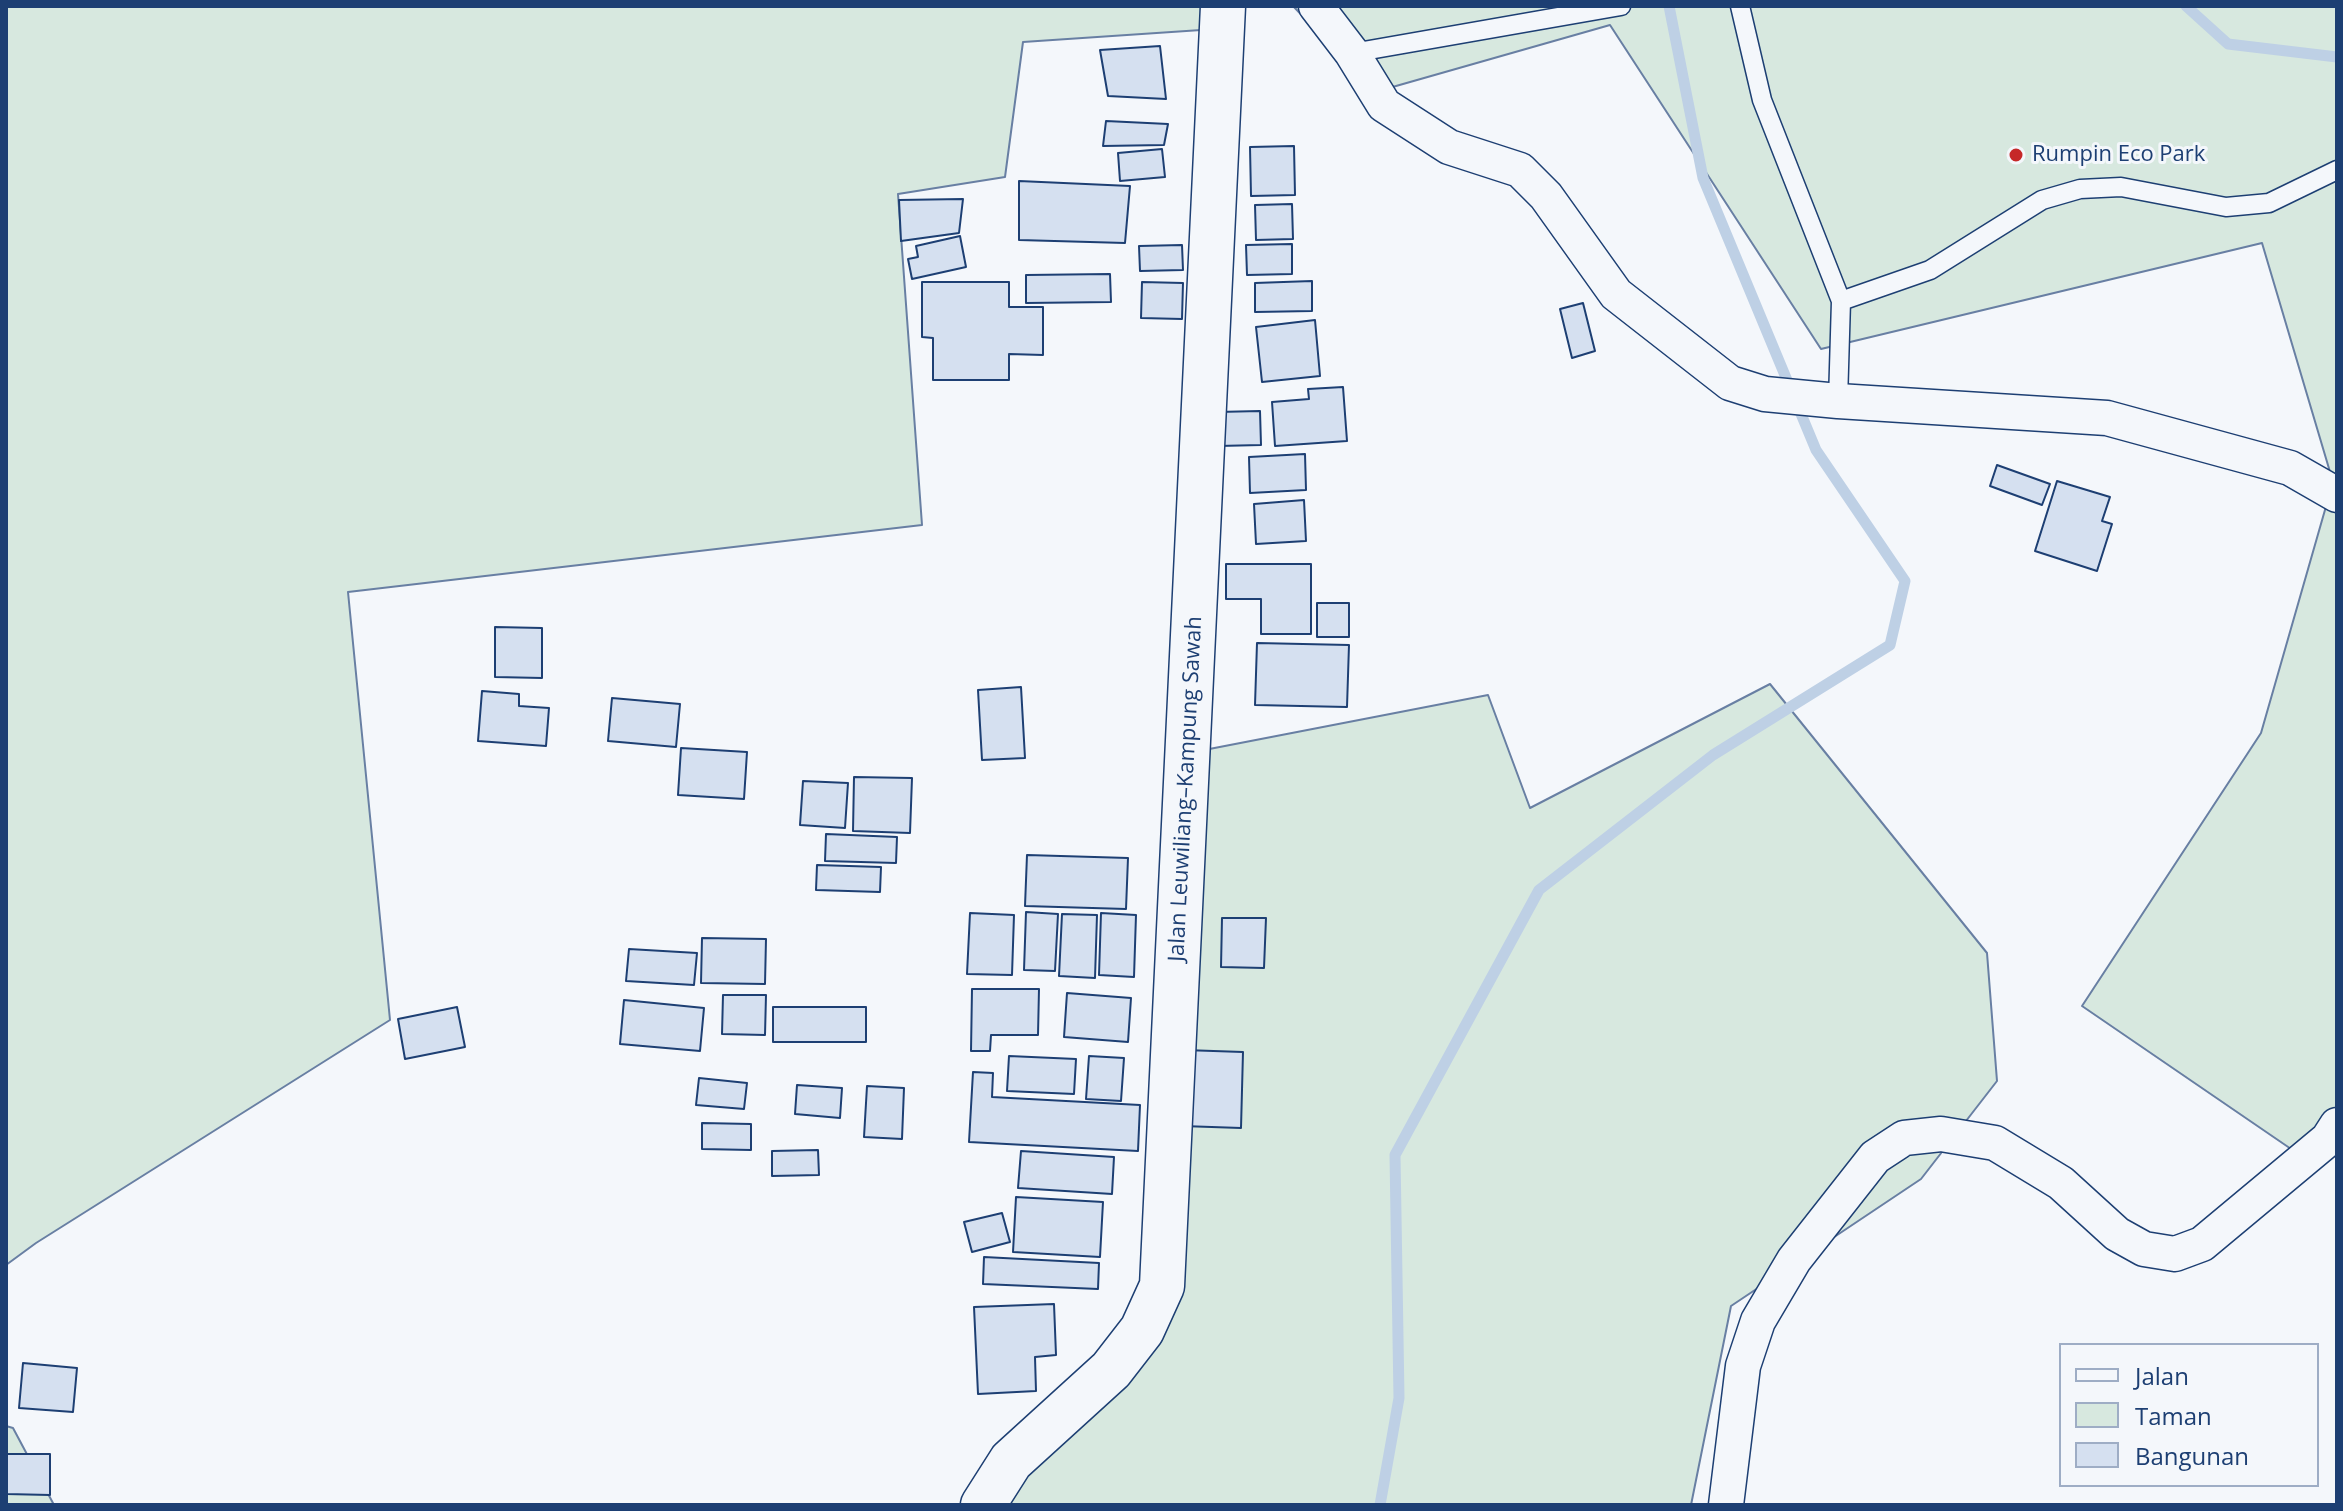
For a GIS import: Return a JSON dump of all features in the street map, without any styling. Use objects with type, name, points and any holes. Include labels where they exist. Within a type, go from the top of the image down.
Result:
[{"type":"main road","name":"Jalan Leuwiliang–Kampung Sawah","points":[[983,1505],[1011,1461],[1111,1370],[1142,1330],[1162,1286],[1223,6]]},
{"type":"street","points":[[1316,6],[1352,53],[1384,105],[1449,147],[1520,170],[1546,196],[1616,294],[1730,383],[1765,394],[1827,400],[2107,418],[2290,468],[2337,495]]},
{"type":"street","points":[[1726,1505],[1743,1366],[1758,1321],[1794,1260],[1875,1157],[1904,1138],[1941,1134],[1995,1143],[2061,1183],[2117,1234],[2144,1249],[2175,1254],[2202,1244],[2328,1139],[2337,1125]]},
{"type":"lane","points":[[1352,53],[1619,6]]},
{"type":"lane","points":[[1740,6],[1762,100],[1841,301],[1827,400]]},
{"type":"lane","points":[[1841,301],[1930,270],[2042,200],[2080,189],[2121,187],[2226,207],[2269,203],[2337,170]]},
{"type":"green space","points":[[6,6],[1220,6],[1216,29],[1023,42],[1005,177],[898,194],[922,525],[348,592],[390,1020],[36,1243],[6,1265]]},
{"type":"green space","name":"Rumpin Eco Park","points":[[1293,6],[2337,6],[2337,1120],[2294,1151],[2082,1006],[2261,733],[2333,482],[2262,243],[1821,349],[1610,25],[1375,92]]},
{"type":"green space","points":[[1770,684],[1987,953],[1997,1081],[1921,1179],[1731,1306],[1691,1505],[972,1505],[1167,1310],[1199,751],[1488,695],[1530,808]]},
{"type":"green space","points":[[6,1426],[13,1428],[54,1505],[6,1505]]},
{"type":"building","points":[[1160,46],[1166,99],[1108,96],[1100,50]]},
{"type":"building","points":[[1106,121],[1168,124],[1164,145],[1103,146]]},
{"type":"building","points":[[1294,146],[1295,195],[1251,196],[1250,147]]},
{"type":"building","points":[[1162,149],[1165,177],[1120,181],[1118,153]]},
{"type":"building","points":[[1019,181],[1130,186],[1125,243],[1019,240]]},
{"type":"building","points":[[963,199],[959,233],[901,241],[899,200]]},
{"type":"building","points":[[1292,204],[1293,239],[1256,240],[1255,205]]},
{"type":"building","points":[[960,236],[966,267],[912,279],[908,259],[918,257],[916,246]]},
{"type":"building","points":[[1292,244],[1292,274],[1247,275],[1246,245]]},
{"type":"building","points":[[1182,245],[1183,270],[1140,271],[1139,246]]},
{"type":"building","points":[[1110,274],[1111,302],[1026,303],[1026,275]]},
{"type":"building","points":[[1312,281],[1312,311],[1255,312],[1255,283]]},
{"type":"building","points":[[922,282],[1009,282],[1009,307],[1043,307],[1043,355],[1009,354],[1009,380],[933,380],[933,338],[922,337]]},
{"type":"building","points":[[1142,282],[1183,283],[1182,319],[1141,318]]},
{"type":"building","points":[[1583,303],[1595,351],[1572,358],[1560,309]]},
{"type":"building","points":[[1315,320],[1320,376],[1262,382],[1256,327]]},
{"type":"building","points":[[1343,387],[1347,441],[1275,446],[1272,402],[1309,399],[1308,389]]},
{"type":"building","points":[[1260,411],[1261,445],[1218,446],[1217,412]]},
{"type":"building","points":[[1305,454],[1306,490],[1250,493],[1249,457]]},
{"type":"building","points":[[1997,465],[2050,484],[2042,505],[1990,486]]},
{"type":"building","points":[[2057,481],[2110,497],[2102,521],[2112,524],[2097,571],[2035,551]]},
{"type":"building","points":[[1304,500],[1306,541],[1256,544],[1254,504]]},
{"type":"building","points":[[1226,564],[1311,564],[1311,634],[1261,634],[1261,599],[1226,599]]},
{"type":"building","points":[[1317,603],[1349,603],[1349,637],[1317,637]]},
{"type":"building","points":[[495,627],[542,628],[542,678],[495,677]]},
{"type":"building","points":[[1257,643],[1349,645],[1347,707],[1255,705]]},
{"type":"building","points":[[1021,687],[1025,758],[982,760],[978,690]]},
{"type":"building","points":[[482,691],[519,694],[519,706],[549,708],[546,746],[478,741]]},
{"type":"building","points":[[612,698],[680,704],[676,747],[608,741]]},
{"type":"building","points":[[681,748],[747,752],[744,799],[678,795]]},
{"type":"building","points":[[854,777],[912,778],[910,833],[853,831]]},
{"type":"building","points":[[803,781],[848,783],[845,828],[800,825]]},
{"type":"building","points":[[826,834],[897,837],[896,863],[825,861]]},
{"type":"building","points":[[1027,855],[1128,858],[1126,909],[1025,906]]},
{"type":"building","points":[[817,865],[881,867],[880,892],[816,890]]},
{"type":"building","points":[[1026,912],[1058,914],[1055,971],[1024,970]]},
{"type":"building","points":[[970,913],[1014,915],[1012,975],[967,974]]},
{"type":"building","points":[[1101,913],[1136,915],[1134,977],[1099,975]]},
{"type":"building","points":[[1062,914],[1097,915],[1095,978],[1059,976]]},
{"type":"building","points":[[1222,918],[1266,918],[1264,968],[1221,967]]},
{"type":"building","points":[[702,938],[766,939],[765,984],[701,983]]},
{"type":"building","points":[[629,949],[697,953],[694,985],[626,981]]},
{"type":"building","points":[[972,989],[1039,989],[1038,1035],[991,1035],[990,1051],[971,1051]]},
{"type":"building","points":[[1067,993],[1131,998],[1128,1042],[1064,1037]]},
{"type":"building","points":[[723,995],[766,995],[765,1035],[722,1034]]},
{"type":"building","points":[[624,1000],[704,1008],[700,1051],[620,1044]]},
{"type":"building","points":[[457,1007],[465,1047],[405,1059],[398,1019]]},
{"type":"building","points":[[773,1007],[866,1007],[866,1042],[773,1042]]},
{"type":"building","points":[[1184,1050],[1243,1052],[1241,1128],[1182,1126]]},
{"type":"building","points":[[1009,1056],[1076,1059],[1074,1094],[1007,1091]]},
{"type":"building","points":[[1089,1056],[1124,1058],[1121,1101],[1086,1099]]},
{"type":"building","points":[[973,1072],[993,1073],[992,1097],[1140,1105],[1138,1151],[969,1142]]},
{"type":"building","points":[[699,1078],[747,1083],[744,1109],[696,1105]]},
{"type":"building","points":[[797,1085],[842,1088],[840,1118],[795,1114]]},
{"type":"building","points":[[867,1086],[904,1088],[902,1139],[864,1137]]},
{"type":"building","points":[[702,1123],[751,1124],[751,1150],[702,1149]]},
{"type":"building","points":[[818,1150],[819,1175],[772,1176],[772,1151]]},
{"type":"building","points":[[1021,1151],[1114,1157],[1112,1194],[1018,1188]]},
{"type":"building","points":[[1016,1197],[1103,1202],[1100,1257],[1013,1252]]},
{"type":"building","points":[[1002,1213],[1010,1242],[972,1252],[964,1222]]},
{"type":"building","points":[[984,1257],[1099,1263],[1098,1289],[983,1284]]},
{"type":"building","points":[[1054,1304],[1056,1355],[1035,1357],[1036,1391],[978,1394],[974,1307]]},
{"type":"building","points":[[23,1363],[77,1368],[73,1412],[19,1408]]},
{"type":"building","points":[[6,1454],[50,1454],[50,1495],[6,1494]]},
{"type":"waterway","points":[[1380,1505],[1399,1398],[1395,1155],[1539,890],[1713,755],[1890,645],[1905,581],[1816,450],[1703,178],[1669,6]]},
{"type":"waterway","points":[[2186,6],[2228,44],[2337,57]]},
{"type":"place","name":"Rumpin Eco Park","points":[[2016,155]]}]
